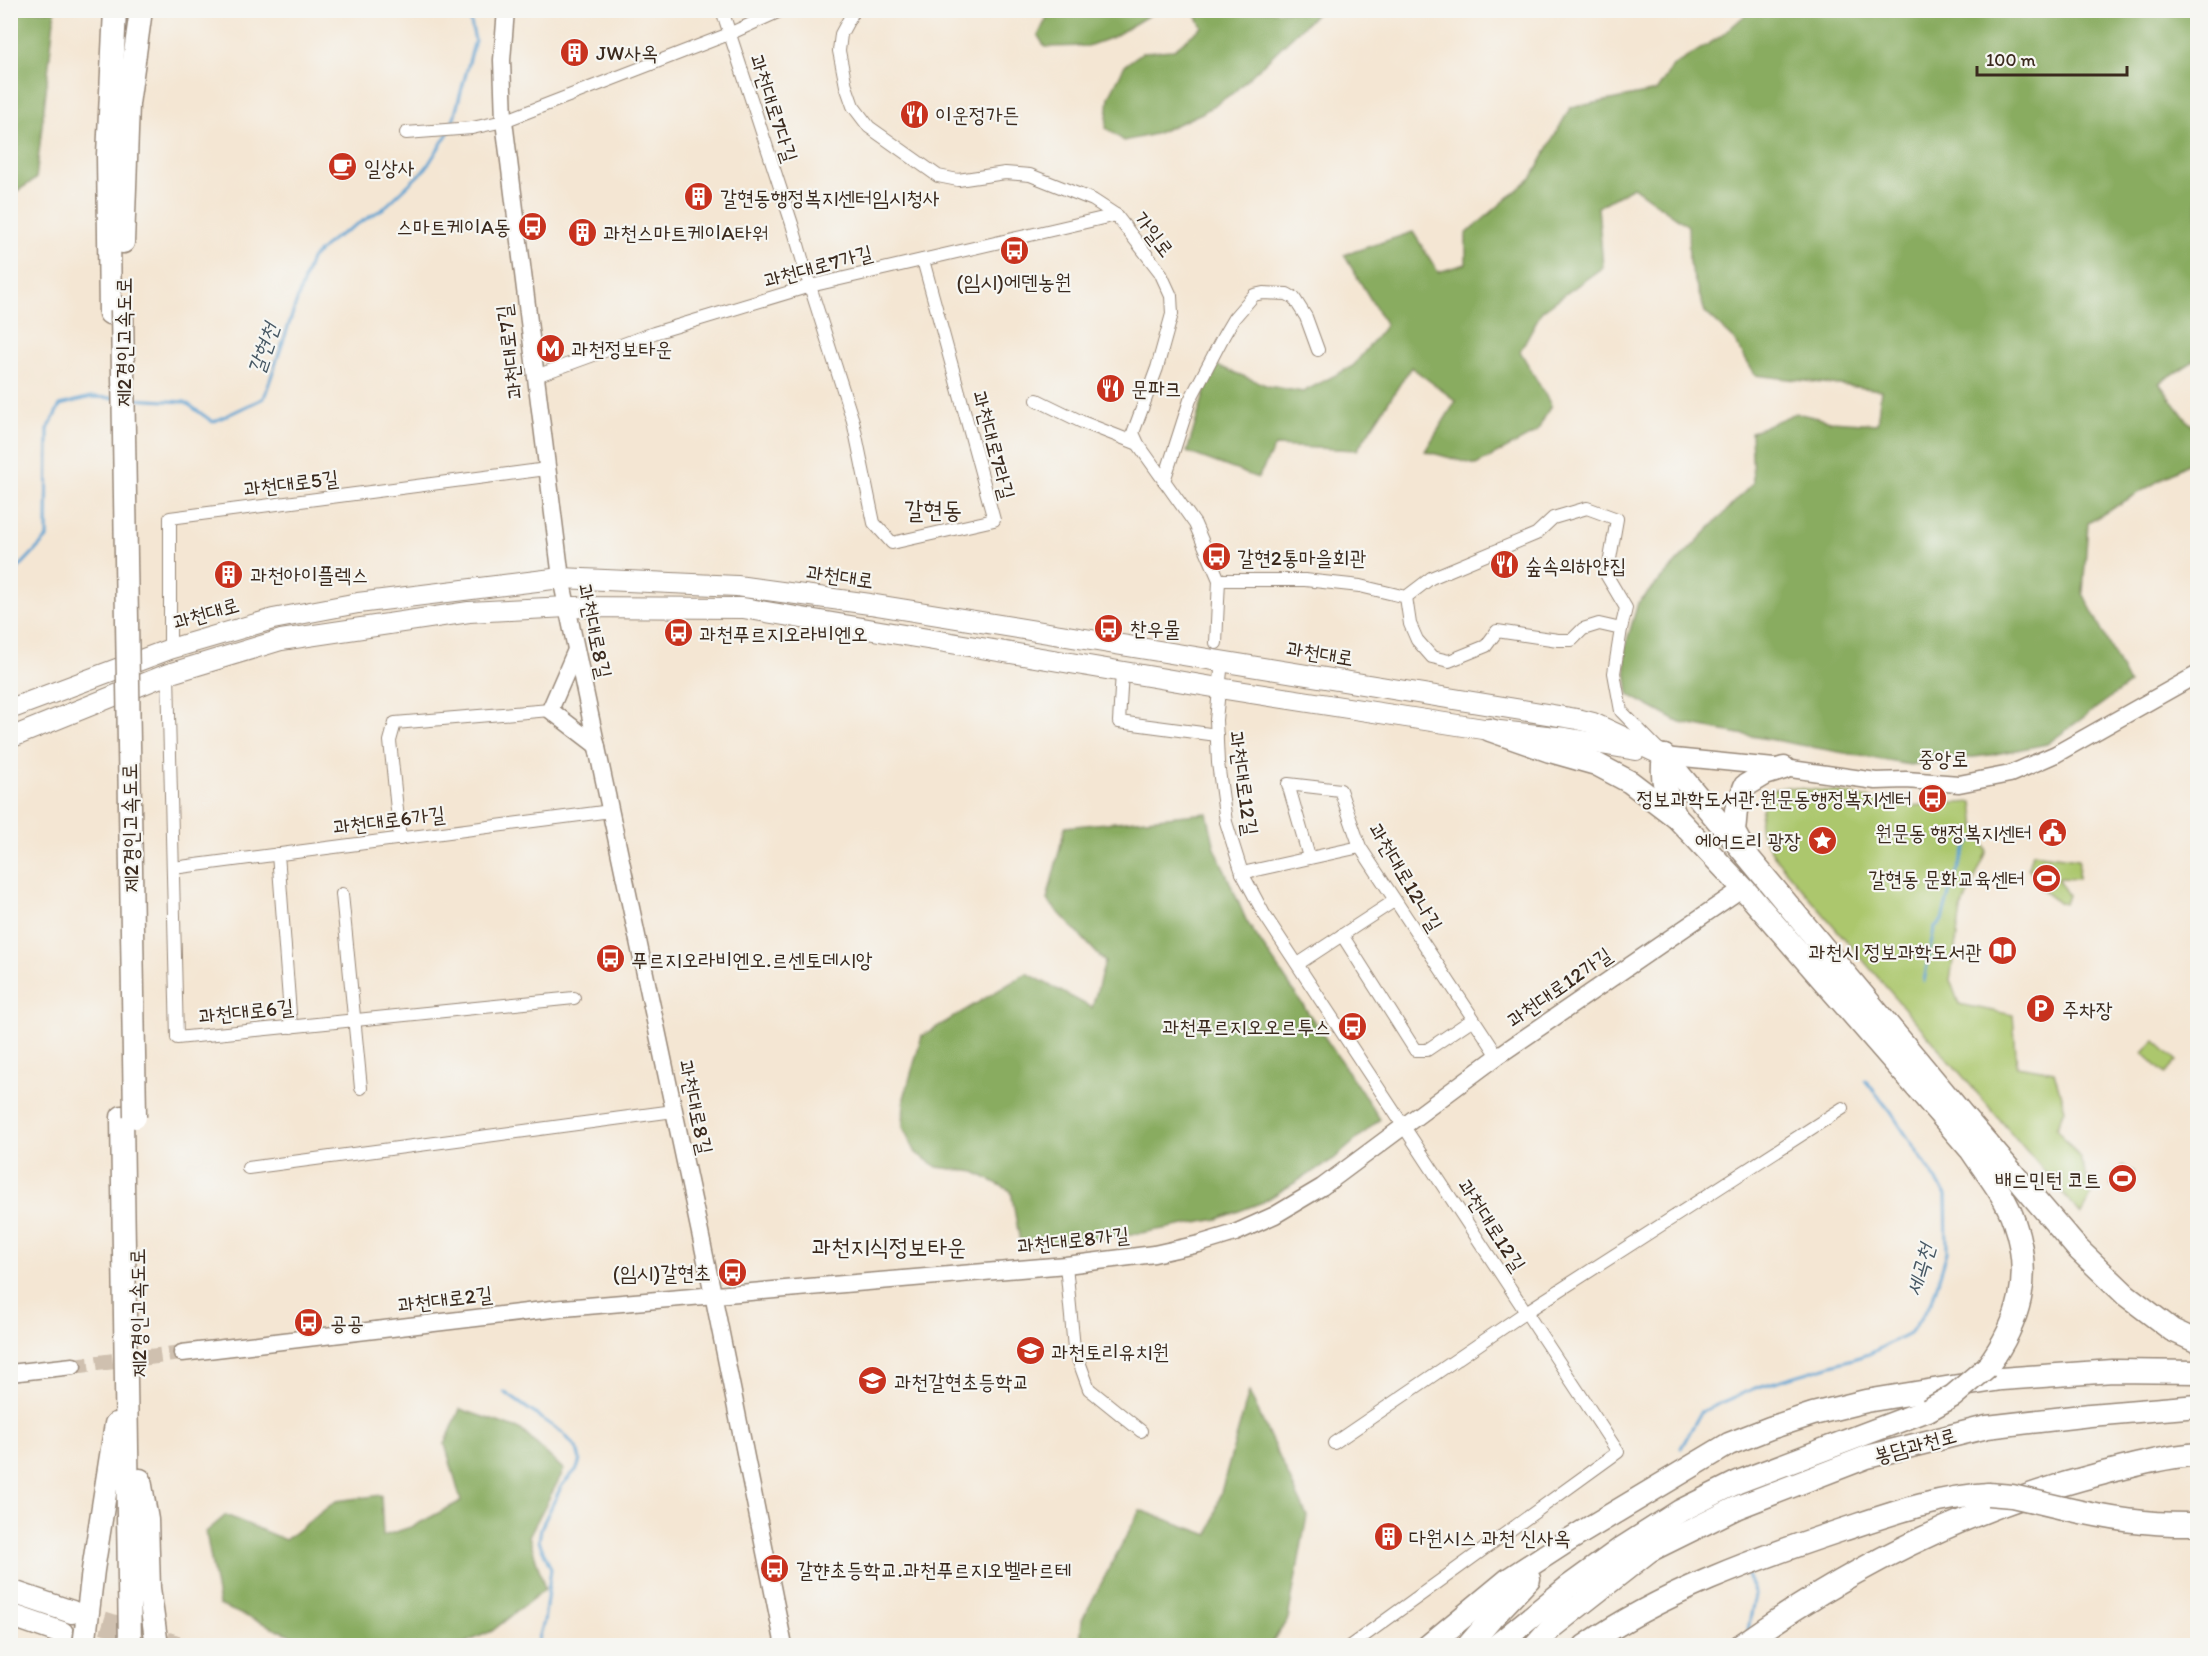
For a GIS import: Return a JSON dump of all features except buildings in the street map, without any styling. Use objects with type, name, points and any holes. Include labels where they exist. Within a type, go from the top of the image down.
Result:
[{"type":"highway","name":"제2경인고속도로","points":[[115,10],[108,156],[116,311],[128,1117],[140,1480],[142,1646]]},
{"type":"highway","name":"제2경인고속도로","points":[[116,311],[128,104],[141,10]]},
{"type":"highway","points":[[1490,730],[1596,764],[1630,782],[1676,817],[1743,888],[1971,1150],[2000,1193],[2014,1221],[2022,1266],[2022,1297],[2011,1327],[1987,1367],[1953,1396],[1928,1410],[1738,1482],[1670,1517],[1568,1587],[1496,1646]]},
{"type":"highway","points":[[1664,756],[1661,773],[1676,817]]},
{"type":"highway","points":[[1664,756],[1962,1114],[2077,1248],[2126,1295],[2172,1330],[2198,1342]]},
{"type":"highway","points":[[1743,850],[1734,832],[1736,810],[1745,786],[1765,774],[1784,768]]},
{"type":"highway","name":"제2경인고속도로","points":[[128,1117],[126,1364],[130,1646]]},
{"type":"highway","points":[[84,1646],[93,1570],[126,1364]]},
{"type":"highway","points":[[1428,1646],[1509,1579],[1569,1540],[1729,1444],[1813,1414],[1866,1401],[2001,1379],[2113,1371],[2198,1372]]},
{"type":"highway","name":"봉담과천로","points":[[1535,1646],[1552,1627],[1649,1551],[1738,1507],[1867,1457],[1987,1426],[2090,1414],[2198,1406]]},
{"type":"highway","points":[[1740,1646],[1837,1583],[1965,1518],[2087,1477],[2174,1456],[2198,1454]]},
{"type":"highway","points":[[140,1480],[147,1520],[148,1588],[158,1646]]},
{"type":"highway","points":[[1585,1646],[1605,1632],[1677,1595],[1771,1554],[1924,1503],[1958,1496],[1988,1494],[2012,1496],[2113,1520],[2162,1525],[2198,1524]]},
{"type":"highway","points":[[1468,1646],[1506,1603],[1569,1540]]},
{"type":"highway","points":[[10,1591],[72,1612]]},
{"type":"highway","points":[[10,1615],[62,1634]]},
{"type":"main road","name":"과천대로","points":[[10,709],[170,649],[273,619],[357,603],[561,578],[738,586],[1219,652],[1577,719],[1593,723],[1664,756]]},
{"type":"main road","points":[[10,738],[168,674],[281,640],[469,612],[567,607],[743,609],[1219,688],[1490,730],[1566,738],[1664,756]]},
{"type":"main road","points":[[1566,738],[1576,735],[1579,730],[1580,725],[1577,719]]},
{"type":"street","name":"과천대로7길","points":[[507,10],[502,60],[504,121],[561,578]]},
{"type":"street","name":"과천대로7다길","points":[[722,10],[810,286]]},
{"type":"street","points":[[406,133],[472,128],[504,121],[729,34],[782,10]]},
{"type":"street","name":"가일로","points":[[854,10],[842,34],[839,51],[846,86],[853,106],[868,127],[938,176],[958,180],[1005,173],[1030,175],[1093,200],[1116,215],[1160,272],[1171,296],[1172,314],[1157,368],[1133,433],[1138,444]]},
{"type":"street","name":"과천대로7가길","points":[[536,376],[654,333],[810,286],[1116,215]]},
{"type":"street","name":"과천대로7라길","points":[[810,286],[853,421],[874,523],[892,543],[994,520],[923,260]]},
{"type":"street","points":[[1164,481],[1190,400],[1234,318],[1254,295],[1287,294],[1294,298],[1306,317],[1317,350]]},
{"type":"street","points":[[1036,400],[1082,422],[1138,444],[1196,524],[1219,580],[1219,652]]},
{"type":"street","name":"과천대로5길","points":[[170,649],[170,518],[547,469]]},
{"type":"street","points":[[1406,597],[1431,578],[1536,534],[1553,518],[1587,508],[1617,519],[1607,576],[1626,608],[1614,673],[1621,711],[1664,756]]},
{"type":"street","name":"과천대로8길","points":[[561,578],[713,1294],[784,1646]]},
{"type":"street","points":[[1219,580],[1305,580],[1360,586],[1406,597]]},
{"type":"street","points":[[1406,597],[1410,624],[1417,640],[1432,657],[1449,660],[1486,646],[1497,631],[1572,640],[1583,629],[1599,624],[1621,629]]},
{"type":"street","points":[[550,710],[576,650]]},
{"type":"street","name":"과천대로12길","points":[[1219,652],[1216,720],[1218,763],[1226,822],[1242,873],[1264,914],[1618,1452],[1350,1646]]},
{"type":"street","points":[[1122,672],[1119,722],[1217,735]]},
{"type":"street","name":"과천대로6길","points":[[168,674],[177,1038],[574,998]]},
{"type":"street","name":"중앙로","points":[[1664,756],[1784,768],[1876,781],[1905,780],[1959,784],[2010,774],[2056,754],[2198,674]]},
{"type":"street","points":[[400,839],[390,741],[395,723],[550,710],[597,746]]},
{"type":"street","name":"과천대로12나길","points":[[1309,857],[1288,784],[1340,790],[1360,847],[1498,1056]]},
{"type":"street","name":"과천대로6가길","points":[[173,868],[610,811]]},
{"type":"street","points":[[1242,873],[1360,847]]},
{"type":"street","points":[[278,855],[291,1026]]},
{"type":"street","name":"과천대로12가길","points":[[1403,1126],[1498,1056],[1743,888]]},
{"type":"street","points":[[342,894],[361,1088]]},
{"type":"street","points":[[1298,964],[1394,901]]},
{"type":"street","points":[[1342,935],[1415,1050],[1427,1050],[1473,1019]]},
{"type":"street","points":[[1334,1443],[1526,1312],[1843,1108]]},
{"type":"street","points":[[248,1168],[674,1111]]},
{"type":"street","name":"과천대로8가길","points":[[713,1294],[1066,1265],[1154,1254],[1235,1233],[1275,1215],[1322,1186],[1403,1126]]},
{"type":"street","points":[[1066,1265],[1074,1348],[1089,1389],[1141,1431]]},
{"type":"street","name":"과천대로2길","points":[[182,1353],[552,1309],[713,1294]]},
{"type":"street","points":[[10,1373],[73,1366]]},
{"type":"green space","points":[[11,10],[55,11],[36,179],[11,195]]},
{"type":"green space","points":[[1050,10],[1156,11],[1113,37],[1088,46],[1045,47],[1038,36]]},
{"type":"green space","points":[[1194,11],[1319,11],[1233,93],[1202,113],[1155,134],[1124,141],[1106,128],[1109,97],[1125,65],[1143,52],[1173,50],[1202,27]]},
{"type":"green space","points":[[1750,11],[2197,11],[2197,359],[2159,383],[2189,423],[2197,428],[2197,458],[2088,523],[2083,593],[2129,684],[2047,744],[1990,755],[1910,765],[1680,723],[1629,695],[1624,651],[1638,603],[1753,483],[1751,432],[1796,413],[1831,421],[1877,424],[1881,390],[1755,375],[1733,338],[1705,312],[1689,263],[1688,226],[1633,187],[1598,207],[1603,267],[1542,311],[1520,351],[1551,405],[1537,432],[1476,465],[1425,451],[1456,401],[1411,367],[1357,450],[1275,446],[1258,478],[1187,452],[1213,364],[1268,386],[1303,392],[1353,366],[1386,325],[1344,255],[1413,232],[1438,272],[1466,264],[1466,234],[1532,177],[1570,108],[1656,91],[1673,66],[1720,37]]},
{"type":"green space","points":[[1787,787],[1836,792],[1909,806],[1973,802],[1976,828],[1987,851],[1961,910],[1950,980],[1959,1004],[2013,1015],[2017,1066],[2054,1072],[2065,1110],[2056,1128],[2079,1157],[2093,1193],[2081,1214],[1777,860],[1765,841],[1760,818],[1772,790]]},
{"type":"green space","points":[[1207,813],[1215,848],[1247,922],[1380,1119],[1334,1159],[1263,1202],[1218,1219],[1141,1233],[1021,1248],[1011,1191],[975,1172],[937,1167],[916,1153],[903,1127],[904,1098],[922,1036],[1027,973],[1092,1008],[1105,962],[1047,900],[1065,827]]},
{"type":"green space","name":"갈현동 문화교육센터","points":[[2032,853],[2079,859],[2078,879],[2057,878],[2068,895],[2065,904],[2047,894],[2035,878],[2028,867]]},
{"type":"green space","points":[[2155,1041],[2177,1061],[2165,1074],[2143,1053]]},
{"type":"green space","name":"배드민턴 코트","points":[[2122,1166],[2134,1172],[2123,1193],[2111,1186]]},
{"type":"green space","points":[[1249,1392],[1307,1516],[1288,1619],[1270,1645],[1080,1645],[1082,1620],[1140,1510],[1209,1535]]},
{"type":"green space","points":[[460,1409],[521,1430],[564,1470],[529,1536],[545,1589],[492,1631],[460,1645],[315,1645],[219,1605],[206,1532],[226,1515],[285,1540],[336,1501],[381,1495],[383,1536],[414,1526],[461,1501],[445,1444]]},
{"type":"waterway","name":"갈현천","points":[[452,125],[475,40],[468,10]]},
{"type":"waterway","name":"갈현천","points":[[131,399],[185,402],[213,422],[264,398],[311,259],[333,239],[384,208],[426,168],[448,133]]},
{"type":"waterway","name":"갈현천","points":[[10,577],[47,538],[48,429],[60,405],[91,397],[116,398]]},
{"type":"waterway","name":"세곡천","points":[[1924,981],[1934,929],[1942,920],[1950,890],[1967,846],[1973,839]]},
{"type":"waterway","name":"세곡천","points":[[1681,1448],[1701,1412],[1755,1388],[1869,1354],[1911,1332],[1932,1301],[1947,1252],[1946,1195],[1890,1111],[1865,1080]]},
{"type":"waterway","points":[[504,1392],[564,1434],[577,1449],[580,1460],[577,1469],[562,1485],[541,1528],[539,1541],[551,1569],[544,1621],[537,1646]]},
{"type":"waterway","name":"세곡천","points":[[1746,1573],[1755,1594],[1748,1630]]},
{"type":"tunnel","points":[[73,1366],[182,1353]]},
{"type":"tunnel","points":[[72,1612],[177,1646]]},
{"type":"place","name":"JW사옥","points":[[575,52]]},
{"type":"place","name":"이운정가든","points":[[914,114]]},
{"type":"place","name":"일상사","points":[[343,167]]},
{"type":"place","name":"갈현동행정복지센터임시청사","points":[[699,197]]},
{"type":"place","name":"스마트케이A동","points":[[532,226]]},
{"type":"place","name":"과천스마트케이A타워","points":[[582,232]]},
{"type":"place","name":"(임시)에덴농원","points":[[1014,250]]},
{"type":"place","name":"과천정보타운","points":[[550,348]]},
{"type":"place","name":"문파크","points":[[1110,388]]},
{"type":"place","name":"갈현2통마을회관","points":[[1216,557]]},
{"type":"place","name":"숲속의하얀집","points":[[1504,565]]},
{"type":"place","name":"과천아이플렉스","points":[[229,574]]},
{"type":"place","name":"찬우물","points":[[1109,628]]},
{"type":"place","name":"과천푸르지오라비엔오","points":[[678,633]]},
{"type":"place","name":"정보과학도서관.원문동행정복지센터","points":[[1933,798]]},
{"type":"place","name":"원문동 행정복지센터","points":[[2053,832]]},
{"type":"place","name":"에어드리 광장","points":[[1822,840]]},
{"type":"place","name":"갈현동 문화교육센터","points":[[2046,878]]},
{"type":"place","name":"과천시 정보과학도서관","points":[[2003,951]]},
{"type":"place","name":"푸르지오라비엔오.르센토데시앙","points":[[610,959]]},
{"type":"place","name":"주차장","points":[[2041,1009]]},
{"type":"place","name":"과천푸르지오오르투스","points":[[1352,1026]]},
{"type":"place","name":"배드민턴 코트","points":[[2122,1179]]},
{"type":"place","name":"(임시)갈현초","points":[[732,1272]]},
{"type":"place","name":"공공","points":[[309,1322]]},
{"type":"place","name":"과천토리유치원","points":[[1030,1351]]},
{"type":"place","name":"과천갈현초등학교","points":[[873,1381]]},
{"type":"place","name":"다원시스 과천 신사옥","points":[[1388,1537]]},
{"type":"place","name":"갈햔초등학교.과천푸르지오벨라르테","points":[[775,1569]]},
{"type":"district","name":"갈현동","points":[[933,509]]},
{"type":"district","name":"과천지식정보타운","points":[[889,1246]]}]
